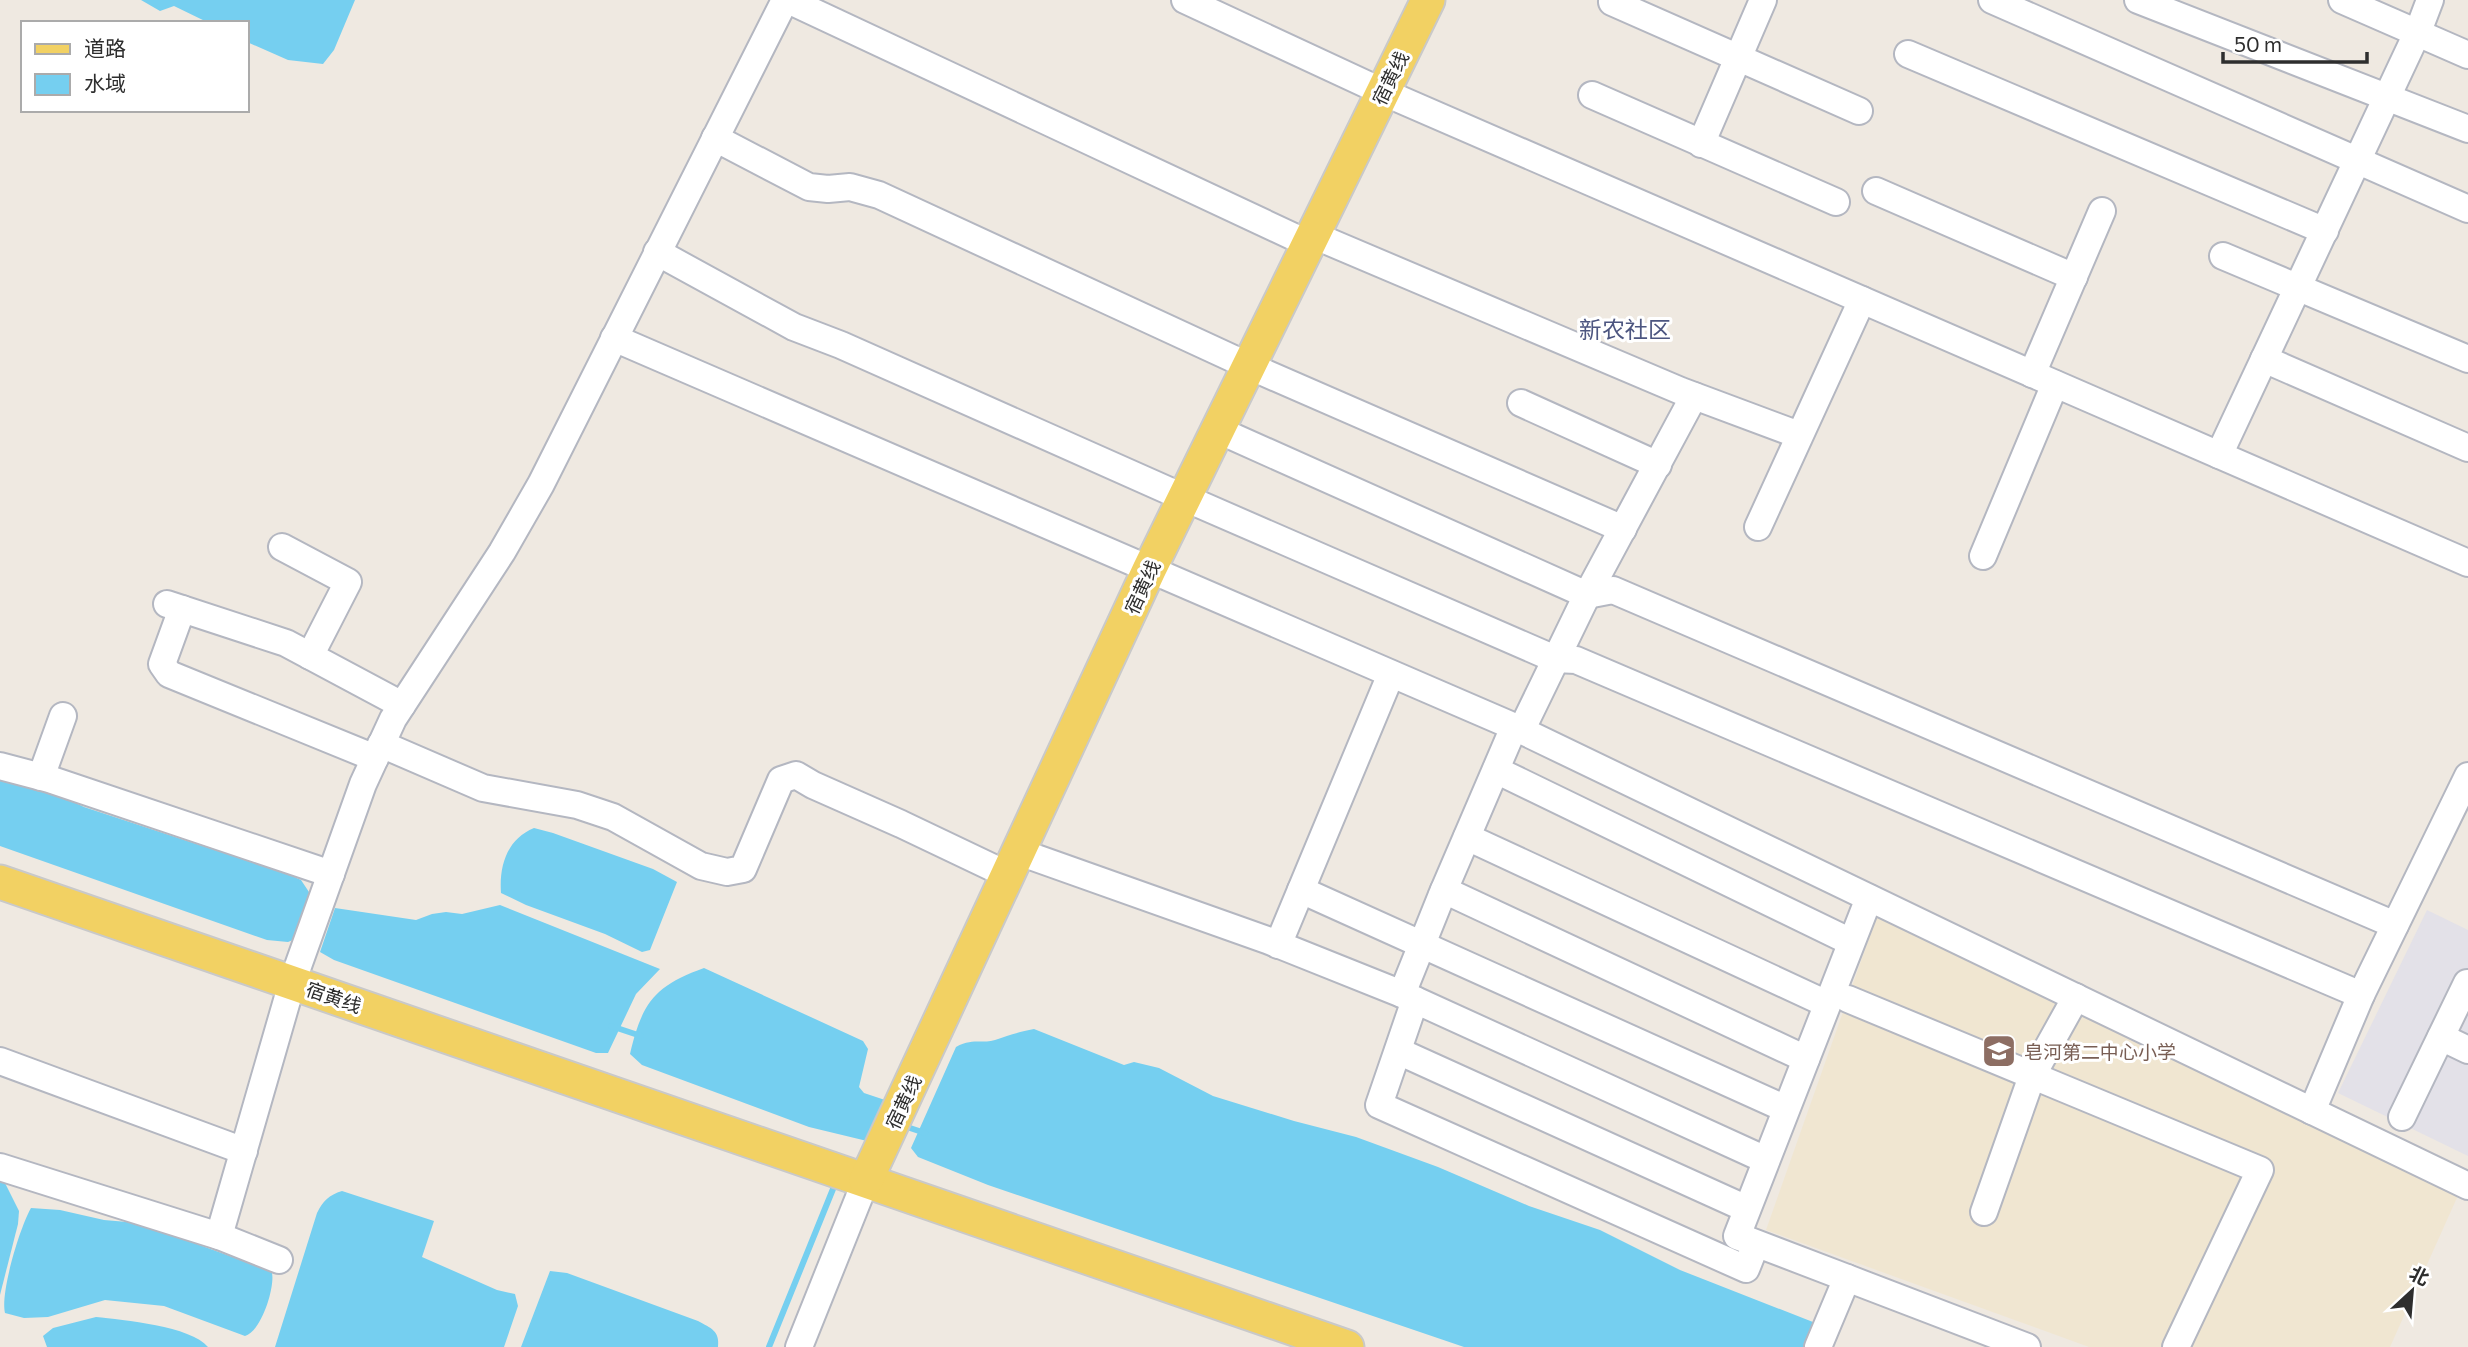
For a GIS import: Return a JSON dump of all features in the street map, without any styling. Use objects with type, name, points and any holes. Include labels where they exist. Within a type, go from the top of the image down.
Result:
[{"type":"main road","name":"宿黄线","points":[[866,1180],[1149,570],[1383,92],[1424,1]]},
{"type":"main road","name":"宿黄线","points":[[0,883],[1347,1347]]},
{"type":"street","points":[[219,1236],[292,983],[363,784],[378,751],[402,705],[541,484],[787,0],[1311,239],[1694,396],[1799,435]]},
{"type":"street","points":[[1185,0],[1383,92],[2468,563]]},
{"type":"street","points":[[1701,144],[1763,0]]},
{"type":"street","points":[[1992,0],[2468,209]]},
{"type":"street","points":[[2138,0],[2468,129]]},
{"type":"street","points":[[2342,0],[2468,55]]},
{"type":"street","points":[[2219,455],[2430,0]]},
{"type":"street","points":[[1612,2],[1859,111]]},
{"type":"street","points":[[1908,54],[2325,231]]},
{"type":"street","points":[[1592,95],[1836,202]]},
{"type":"street","points":[[715,138],[809,187],[850,187],[879,195],[1249,366],[1623,529]]},
{"type":"street","points":[[1876,191],[2074,277]]},
{"type":"street","points":[[1983,556],[2044,379],[2074,277],[2102,211]]},
{"type":"street","points":[[657,253],[794,327],[841,345],[1185,498],[1555,659],[1576,660],[2361,995]]},
{"type":"street","points":[[2223,256],[2468,359]]},
{"type":"street","points":[[1758,527],[1863,300]]},
{"type":"street","points":[[614,338],[1518,729],[2468,1186]]},
{"type":"street","points":[[2264,359],[2468,448]]},
{"type":"street","points":[[1694,396],[1496,770],[1466,837],[1422,944],[1398,1051],[1379,1105],[1746,1269],[1756,1244]]},
{"type":"street","points":[[1521,403],[1658,465]]},
{"type":"street","points":[[1218,430],[1587,595],[1613,590],[2395,925]]},
{"type":"street","points":[[282,547],[348,582],[310,656]]},
{"type":"street","points":[[402,705],[286,643],[174,607],[162,664],[169,674],[483,788],[577,805],[613,817],[702,866],[727,872],[743,869],[781,780],[796,775],[901,824],[1014,863],[1278,945],[1409,997],[1766,1160]]},
{"type":"street","points":[[1278,945],[1391,674]]},
{"type":"street","points":[[41,777],[63,716]]},
{"type":"street","points":[[0,766],[41,777],[331,874]]},
{"type":"street","points":[[1496,770],[1851,942]]},
{"type":"street","points":[[2312,1111],[2361,995],[2468,776]]},
{"type":"street","points":[[1466,837],[1838,1001],[2032,1076],[2260,1170],[2176,1347]]},
{"type":"street","points":[[1301,890],[1786,1109]]},
{"type":"street","points":[[1444,891],[1806,1059]]},
{"type":"street","points":[[1869,898],[1851,942],[1838,1001],[1806,1059],[1737,1236],[2026,1347]]},
{"type":"street","points":[[2402,1117],[2467,983]]},
{"type":"street","points":[[1984,1212],[2032,1076],[2076,998]]},
{"type":"street","points":[[2441,1037],[2468,1050]]},
{"type":"street","points":[[1398,1051],[1747,1209]]},
{"type":"street","points":[[0,1060],[244,1152]]},
{"type":"street","points":[[0,1167],[219,1236],[279,1260]]},
{"type":"street","points":[[799,1347],[866,1180]]},
{"type":"street","points":[[1818,1347],[1847,1278]]},
{"type":"shaded area","name":"皂河第二中心小学","points":[[1879,910],[2460,1191],[2390,1347],[2089,1347],[1766,1230]]},
{"type":"shaded area","points":[[2427,910],[2468,930],[2468,1156],[2338,1093]]},
{"type":"water","points":[[141,0],[355,0],[334,50],[323,64],[288,60],[248,42],[248,21],[205,21],[174,6],[160,11]]},
{"type":"water","points":[[0,772],[17,774],[84,807],[301,880],[313,898],[298,938],[288,942],[267,940],[0,846]]},
{"type":"water","points":[[534,828],[653,869],[677,882],[650,950],[642,952],[605,934],[501,893],[503,863],[511,846]]},
{"type":"water","points":[[500,905],[660,969],[636,994],[608,1053],[596,1053],[334,960],[320,952],[335,908],[416,920],[432,914],[462,914]]},
{"type":"water","points":[[704,968],[863,1041],[868,1049],[859,1087],[864,1093],[885,1100],[867,1141],[809,1127],[642,1065],[630,1054],[640,1022],[653,999],[673,982]]},
{"type":"water","points":[[1034,1029],[1124,1065],[1134,1062],[1159,1068],[1213,1096],[1356,1137],[1438,1167],[1529,1206],[1600,1230],[1680,1270],[1818,1324],[1809,1347],[1464,1347],[988,1185],[918,1157],[911,1148],[956,1047]]},
{"type":"water","points":[[0,1181],[5,1183],[19,1211],[0,1295]]},
{"type":"water","points":[[342,1191],[434,1221],[422,1257],[497,1290],[515,1294],[518,1306],[504,1347],[275,1347],[317,1213],[327,1199]]},
{"type":"water","points":[[31,1208],[139,1223],[263,1268],[272,1273],[272,1280],[269,1298],[261,1318],[251,1333],[245,1336],[164,1306],[105,1300],[48,1317],[24,1318],[5,1313],[5,1291],[12,1260]]},
{"type":"water","points":[[550,1271],[567,1273],[698,1321],[716,1334],[718,1347],[521,1347]]},
{"type":"water","points":[[96,1317],[172,1329],[199,1340],[208,1347],[47,1347],[43,1336],[53,1328]]},
{"type":"waterway","points":[[611,1026],[641,1036]]},
{"type":"waterway","points":[[910,1128],[925,1133]]},
{"type":"waterway","points":[[769,1347],[833,1189]]},
{"type":"place","name":"皂河第二中心小学","points":[[1999,1051]]},
{"type":"district","name":"新农社区","points":[[1625,329]]}]
